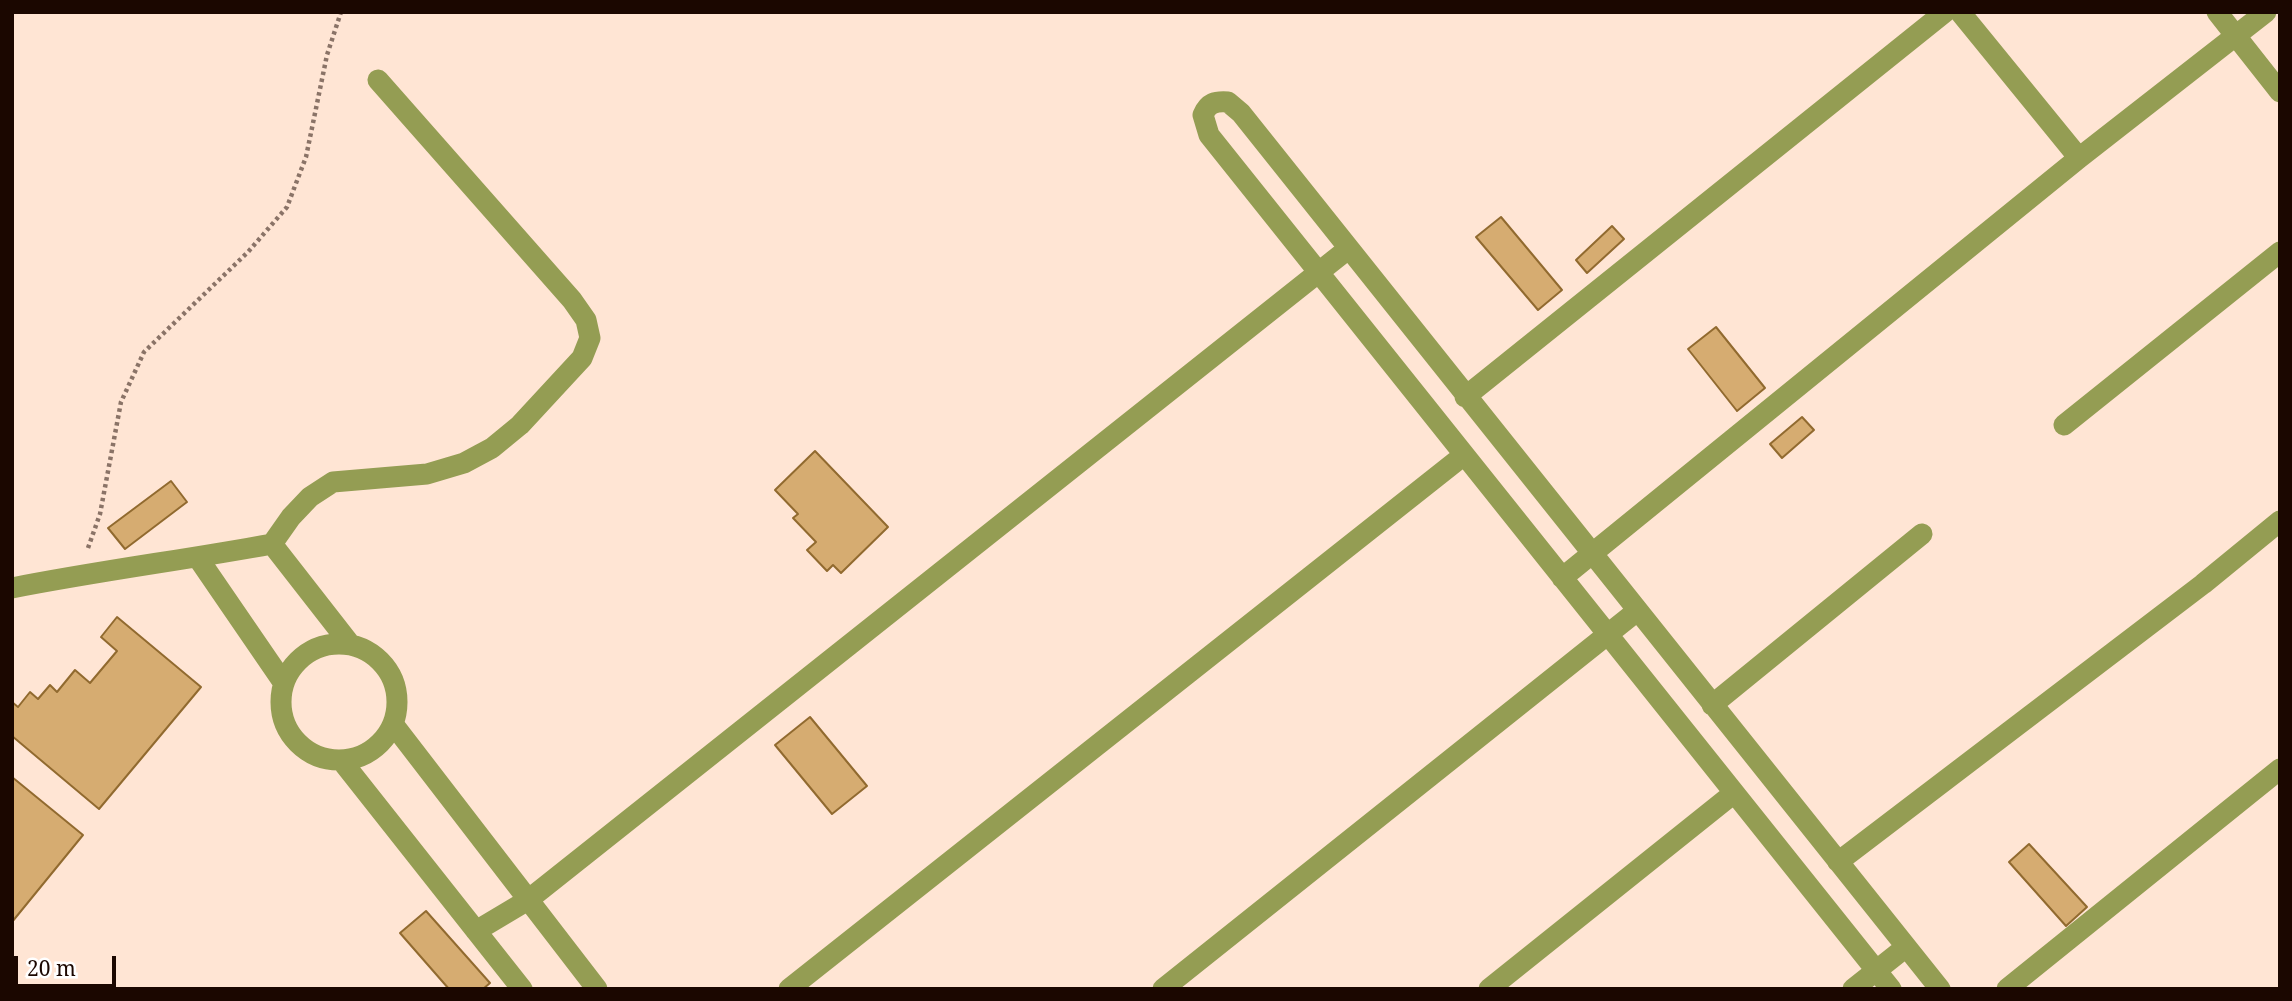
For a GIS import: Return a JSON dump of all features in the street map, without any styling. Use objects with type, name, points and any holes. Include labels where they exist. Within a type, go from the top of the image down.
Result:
[{"type":"street","points":[[1465,397],[1945,12]]},
{"type":"street","points":[[1960,12],[2079,158]]},
{"type":"street","points":[[2217,12],[2280,92]]},
{"type":"street","points":[[1562,578],[2079,158],[2266,12]]},
{"type":"street","points":[[12,588],[272,544],[291,517],[310,497],[333,482],[427,474],[464,463],[492,448],[520,425],[582,358],[590,338],[586,320],[572,300],[378,80]]},
{"type":"street","points":[[1891,989],[1209,135],[1203,115],[1206,107],[1215,101],[1228,102],[1241,113],[1940,989]]},
{"type":"street","points":[[476,932],[528,900],[1348,249]]},
{"type":"street","points":[[2064,425],[2280,252]]},
{"type":"street","points":[[789,989],[1464,455]]},
{"type":"street","points":[[1838,862],[2203,584],[2280,521]]},
{"type":"street","points":[[1712,705],[1922,534]]},
{"type":"street","points":[[272,544],[350,644]]},
{"type":"street","points":[[198,558],[284,682]]},
{"type":"street","points":[[1163,989],[1637,611]]},
{"type":"street","points":[[333,643],[350,644],[366,650],[380,660],[390,674],[396,690],[397,707],[393,724],[372,750],[356,758],[324,758],[297,742],[288,729],[280,698],[284,682],[291,668],[317,647],[333,643]]},
{"type":"street","points":[[393,724],[597,989]]},
{"type":"street","points":[[341,760],[522,989]]},
{"type":"street","points":[[2007,989],[2280,769]]},
{"type":"street","points":[[1489,989],[1734,793]]},
{"type":"street","points":[[1853,989],[1906,947]]},
{"type":"path","points":[[79,575],[100,514],[121,402],[144,352],[248,251],[288,207],[306,157],[327,55],[341,12]]},
{"type":"building","points":[[1501,217],[1562,290],[1538,310],[1476,237]]},
{"type":"building","points":[[1612,226],[1624,239],[1587,273],[1576,260]]},
{"type":"building","points":[[1716,327],[1765,388],[1737,411],[1688,349]]},
{"type":"building","points":[[1802,417],[1814,430],[1782,458],[1770,444]]},
{"type":"building","points":[[815,451],[888,527],[841,573],[833,565],[827,571],[807,550],[816,542],[793,518],[798,514],[775,490]]},
{"type":"building","points":[[171,481],[187,502],[125,549],[108,528]]},
{"type":"building","points":[[117,617],[201,687],[99,809],[12,736],[12,702],[18,707],[30,692],[38,699],[50,685],[57,692],[75,670],[90,683],[117,651],[101,637]]},
{"type":"building","points":[[810,717],[867,786],[832,814],[775,745]]},
{"type":"building","points":[[12,777],[83,835],[12,922]]},
{"type":"building","points":[[2029,844],[2087,907],[2066,926],[2009,862]]},
{"type":"building","points":[[426,911],[490,983],[483,989],[449,989],[400,933]]}]
